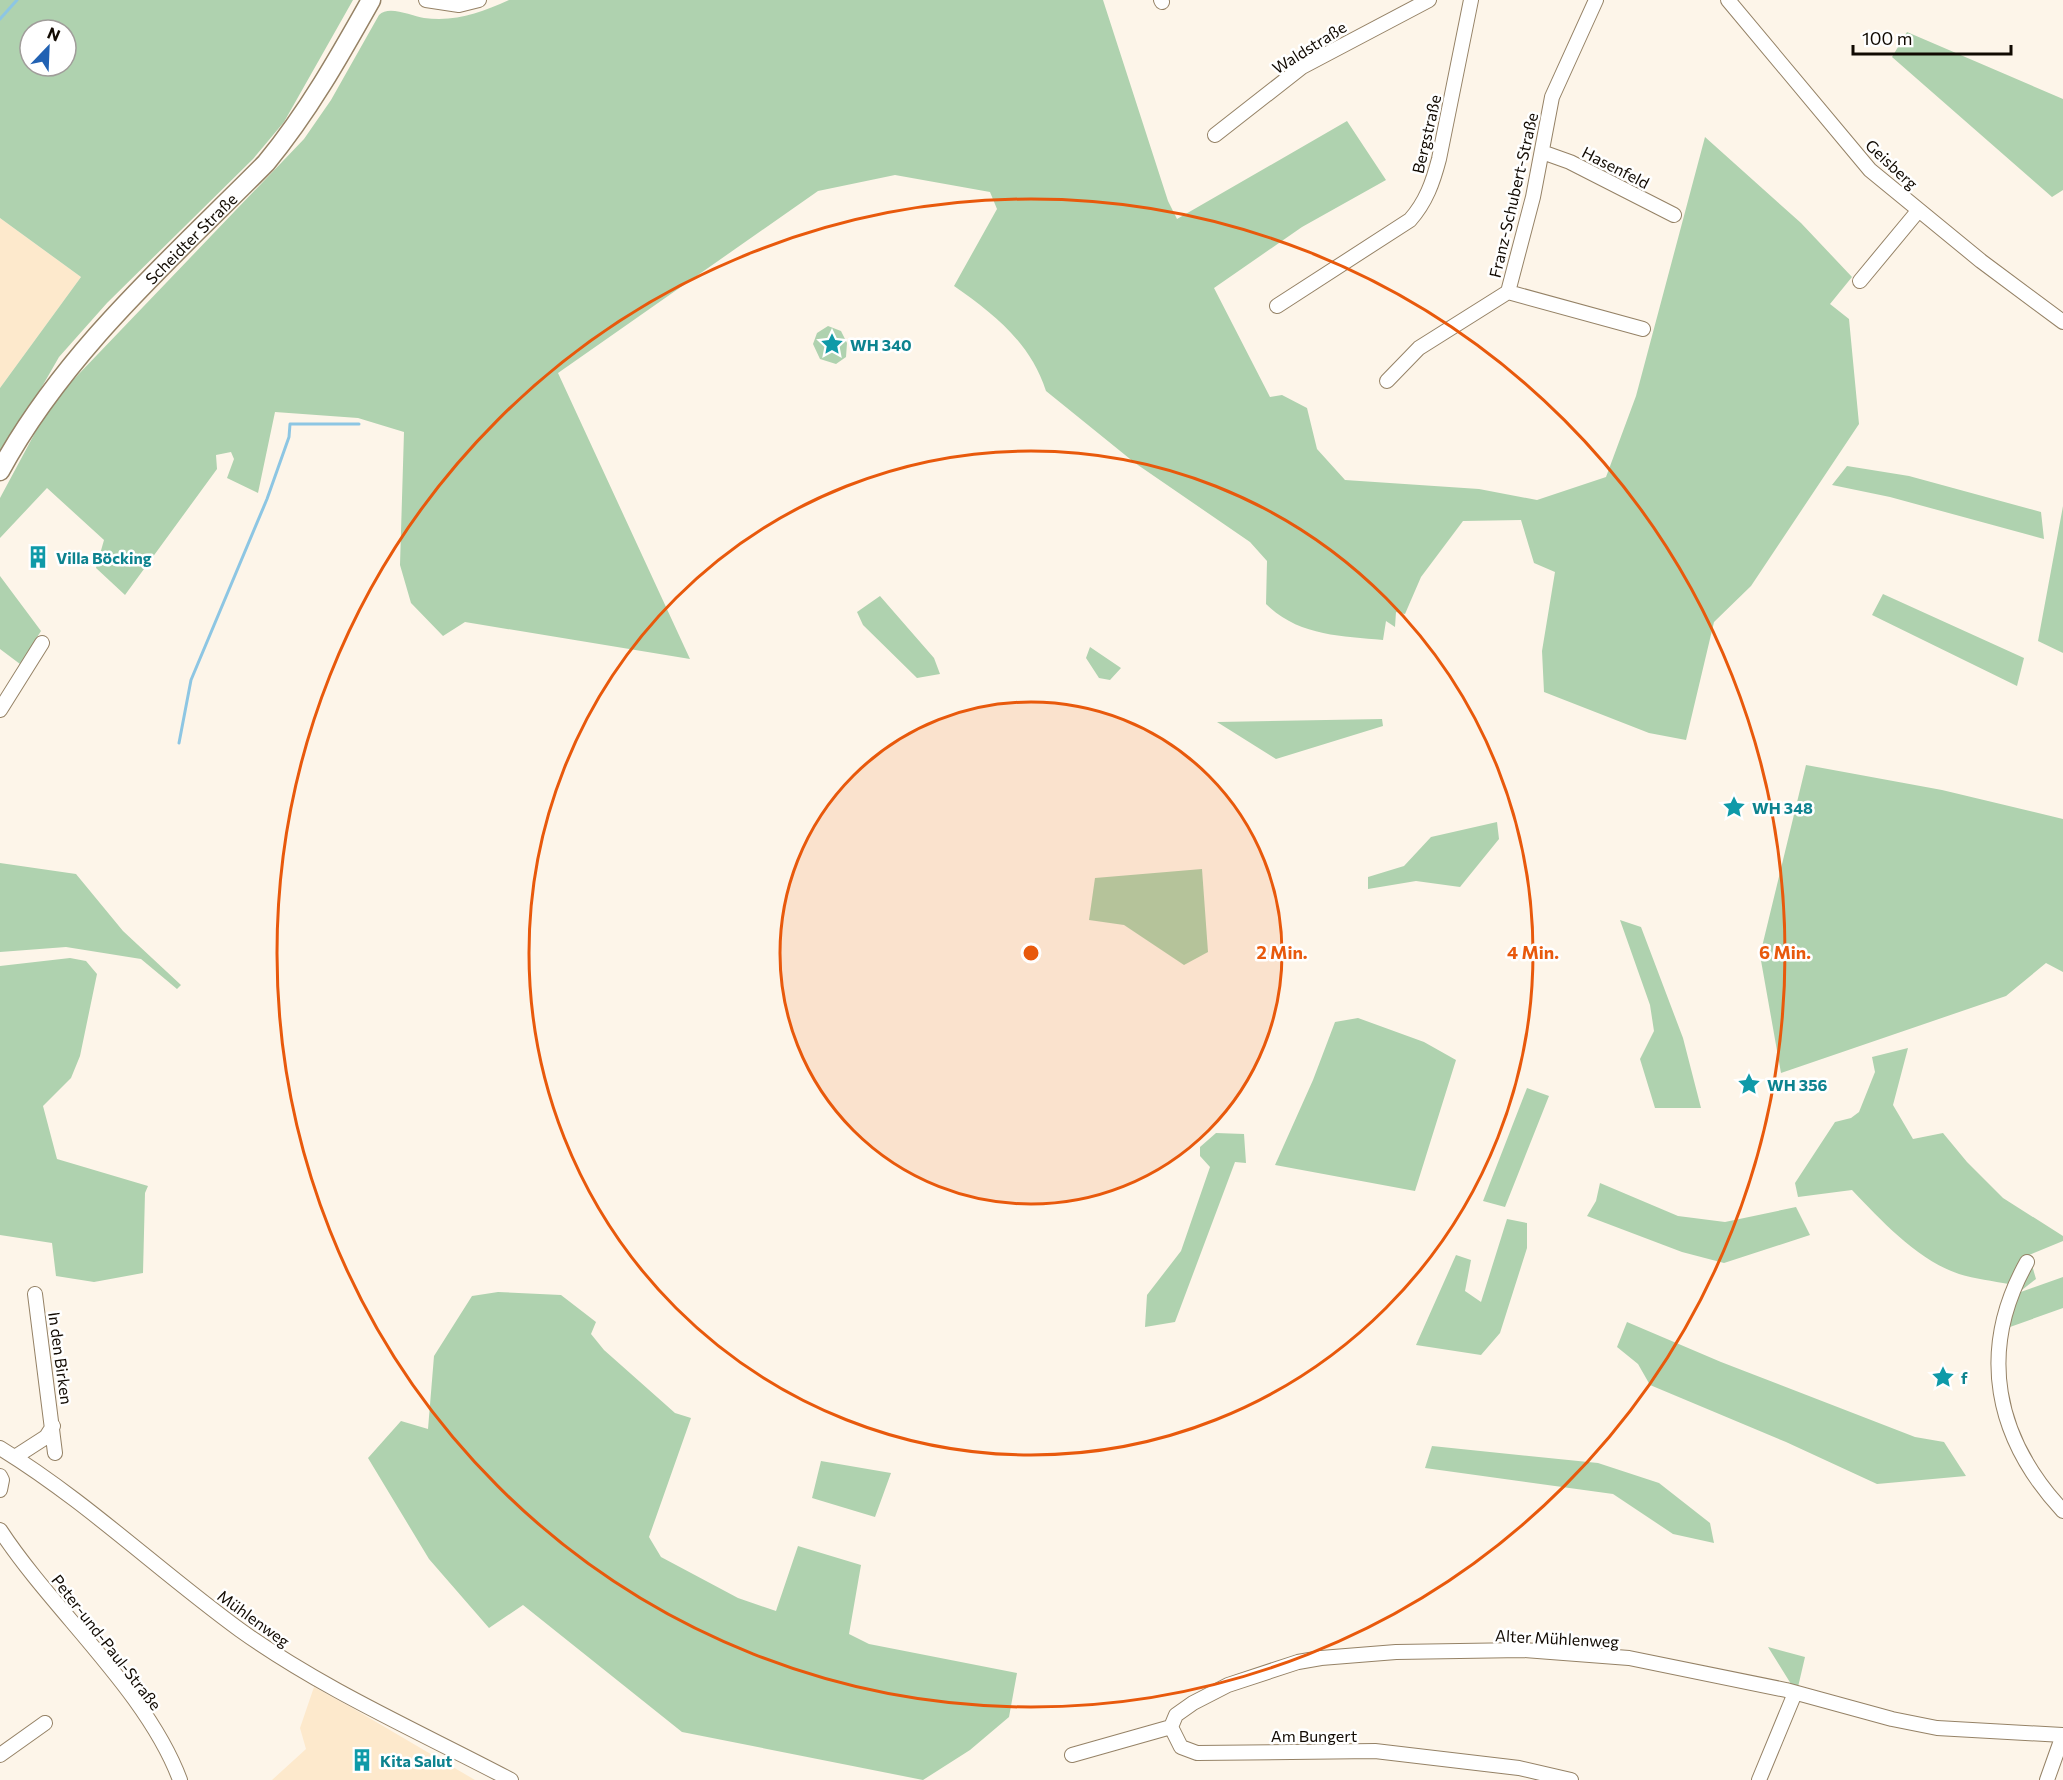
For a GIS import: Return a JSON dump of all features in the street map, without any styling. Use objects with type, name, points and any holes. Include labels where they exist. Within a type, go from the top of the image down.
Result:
[{"type":"main road","name":"Scheidter Straße","points":[[0,471],[45,397],[116,316],[266,163],[293,130],[334,69],[371,0]]},
{"type":"street","points":[[426,0],[459,4],[479,0]]},
{"type":"street","name":"Waldstraße","points":[[1215,135],[1302,67],[1429,0]]},
{"type":"street","name":"Bergstraße","points":[[1277,306],[1410,220],[1421,207],[1433,183],[1439,159],[1471,0]]},
{"type":"street","name":"Franz-Schubert-Straße","points":[[1387,381],[1419,348],[1508,292],[1542,152],[1552,97],[1596,0]]},
{"type":"street","name":"Geisberg","points":[[1728,0],[1870,170],[1918,211],[2063,322]]},
{"type":"street","name":"Hasenfeld","points":[[1542,152],[1570,162],[1674,215]]},
{"type":"street","points":[[1860,281],[1918,211]]},
{"type":"street","points":[[1508,292],[1643,329]]},
{"type":"street","points":[[0,710],[42,643]]},
{"type":"street","points":[[2027,1262],[2010,1292],[2002,1326],[1998,1368],[2000,1387],[2007,1418],[2025,1461],[2063,1511]]},
{"type":"street","name":"In den Birken","points":[[35,1294],[55,1453]]},
{"type":"street","name":"In den Birken","points":[[15,1456],[46,1437],[53,1426]]},
{"type":"street","name":"Mühlenweg","points":[[0,1448],[46,1478],[240,1630],[298,1670],[511,1780]]},
{"type":"street","name":"Peter-und-Paul-Straße","points":[[0,1530],[21,1562],[143,1712],[180,1780]]},
{"type":"street","name":"Alter Mühlenweg","points":[[1171,1727],[1176,1714],[1192,1703],[1228,1685],[1268,1671],[1321,1658],[1396,1652],[1523,1650],[1606,1654],[1795,1692],[1892,1719],[1937,1728],[2063,1735]]},
{"type":"street","points":[[1759,1780],[1795,1692]]},
{"type":"street","points":[[0,1755],[45,1723]]},
{"type":"street","points":[[1072,1755],[1171,1727]]},
{"type":"street","name":"Am Bungert","points":[[1171,1727],[1181,1747],[1197,1753],[1375,1751],[1519,1767],[1571,1780]]},
{"type":"street","points":[[2047,1780],[2063,1735]]},
{"type":"shaded area","points":[[0,218],[81,277],[0,388]]},
{"type":"shaded area","points":[[314,1687],[475,1780],[272,1780],[306,1749],[300,1728]]},
{"type":"green space","points":[[0,0],[353,0],[284,122],[253,159],[107,303],[59,357],[0,460],[0,388],[81,277],[0,218]]},
{"type":"green space","points":[[509,0],[1103,0],[1168,201],[1177,219],[1347,121],[1386,180],[1302,227],[1214,288],[1270,397],[1282,395],[1307,408],[1317,449],[1345,480],[1479,489],[1537,500],[1606,477],[1636,396],[1705,137],[1801,223],[1852,277],[1830,304],[1849,319],[1859,424],[1751,586],[1714,622],[1686,740],[1649,733],[1544,692],[1542,651],[1555,572],[1534,563],[1521,520],[1463,521],[1421,577],[1405,614],[1396,612],[1395,627],[1386,621],[1383,640],[1321,632],[1292,623],[1278,615],[1266,604],[1267,561],[1250,542],[1135,463],[1046,391],[1030,358],[1009,331],[983,307],[954,286],[997,209],[990,192],[895,175],[818,191],[558,373],[690,659],[465,622],[443,636],[411,603],[400,565],[404,432],[358,418],[275,412],[258,493],[227,478],[234,459],[231,452],[216,455],[217,469],[125,595],[96,568],[104,540],[47,488],[0,538],[0,498],[51,403],[304,139],[331,100],[379,15],[383,12],[394,11],[424,18],[447,19],[478,12]]},
{"type":"green space","points":[[1907,32],[2063,99],[2063,190],[2052,197],[1892,57]]},
{"type":"green space","points":[[828,326],[841,331],[847,343],[846,357],[836,364],[820,359],[813,344],[817,333]]},
{"type":"green space","points":[[1847,466],[1909,476],[2041,512],[2044,539],[1890,497],[1832,485]]},
{"type":"green space","points":[[2063,506],[2063,653],[2038,641]]},
{"type":"green space","points":[[0,576],[41,631],[20,664],[0,649]]},
{"type":"green space","points":[[1883,594],[2024,658],[2017,686],[1872,615]]},
{"type":"green space","points":[[880,596],[934,658],[940,674],[917,678],[863,625],[857,612]]},
{"type":"green space","points":[[1090,647],[1121,668],[1110,680],[1099,678],[1086,658]]},
{"type":"green space","points":[[1382,719],[1383,726],[1276,759],[1217,722]]},
{"type":"green space","points":[[1806,765],[1942,790],[2063,819],[2063,972],[2046,963],[2006,996],[1781,1073],[1760,955]]},
{"type":"green space","points":[[1497,822],[1499,839],[1460,887],[1416,881],[1368,889],[1368,877],[1404,866],[1431,837]]},
{"type":"green space","points":[[0,863],[76,874],[123,931],[181,985],[177,989],[141,959],[66,947],[0,952]]},
{"type":"green space","points":[[1202,869],[1208,952],[1184,965],[1124,925],[1089,920],[1095,878]]},
{"type":"green space","points":[[1620,920],[1641,927],[1683,1038],[1701,1108],[1655,1108],[1640,1059],[1654,1031],[1650,1005]]},
{"type":"green space","points":[[70,958],[86,961],[97,974],[80,1056],[71,1078],[43,1106],[57,1159],[148,1186],[145,1193],[143,1273],[94,1282],[56,1276],[52,1243],[0,1235],[0,966]]},
{"type":"green space","points":[[1358,1018],[1424,1042],[1456,1060],[1415,1191],[1275,1165],[1313,1080],[1335,1022]]},
{"type":"green space","points":[[1908,1048],[1893,1105],[1913,1139],[1943,1133],[1967,1162],[2003,1198],[2063,1236],[2063,1241],[2029,1255],[2036,1279],[2018,1293],[2063,1277],[2063,1308],[2010,1327],[2016,1294],[2009,1284],[1978,1279],[1944,1268],[1901,1238],[1852,1190],[1798,1197],[1795,1183],[1835,1122],[1851,1118],[1859,1112],[1875,1072],[1872,1057]]},
{"type":"green space","points":[[1527,1088],[1549,1096],[1505,1207],[1483,1201]]},
{"type":"green space","points":[[1216,1133],[1244,1134],[1246,1163],[1235,1162],[1175,1322],[1145,1327],[1147,1295],[1181,1251],[1210,1167],[1200,1156],[1200,1147]]},
{"type":"green space","points":[[1600,1183],[1678,1216],[1725,1222],[1796,1207],[1810,1235],[1724,1263],[1682,1252],[1587,1216],[1596,1201]]},
{"type":"green space","points":[[1507,1219],[1527,1223],[1527,1248],[1500,1333],[1481,1355],[1416,1345],[1456,1255],[1471,1260],[1465,1291],[1481,1302]]},
{"type":"green space","points":[[498,1292],[561,1295],[596,1322],[591,1334],[604,1350],[675,1413],[691,1418],[649,1537],[661,1557],[738,1598],[776,1611],[798,1546],[861,1565],[849,1634],[869,1644],[1017,1673],[1009,1717],[970,1750],[923,1780],[682,1732],[523,1605],[489,1628],[429,1559],[368,1458],[401,1421],[428,1429],[434,1356],[472,1296]]},
{"type":"green space","points":[[1627,1322],[1721,1362],[1915,1437],[1944,1442],[1966,1476],[1877,1484],[1786,1442],[1650,1385],[1638,1364],[1617,1347]]},
{"type":"green space","points":[[1432,1446],[1598,1463],[1659,1483],[1710,1523],[1714,1543],[1673,1534],[1613,1494],[1425,1468]]},
{"type":"green space","points":[[821,1461],[891,1473],[875,1517],[812,1498]]},
{"type":"green space","points":[[1768,1647],[1805,1657],[1798,1687],[1791,1684]]},
{"type":"waterway","points":[[0,19],[17,0]]},
{"type":"waterway","points":[[179,743],[191,680],[267,499],[289,437],[290,424],[359,424]]},
{"type":"place","name":"WH 340","points":[[832,344]]},
{"type":"place","name":"Villa Böcking","points":[[38,557]]},
{"type":"place","name":"WH 348","points":[[1734,807]]},
{"type":"place","name":"WH 356","points":[[1749,1084]]},
{"type":"place","name":"f","points":[[1943,1377]]},
{"type":"place","name":"Kita Salut","points":[[362,1760]]}]
